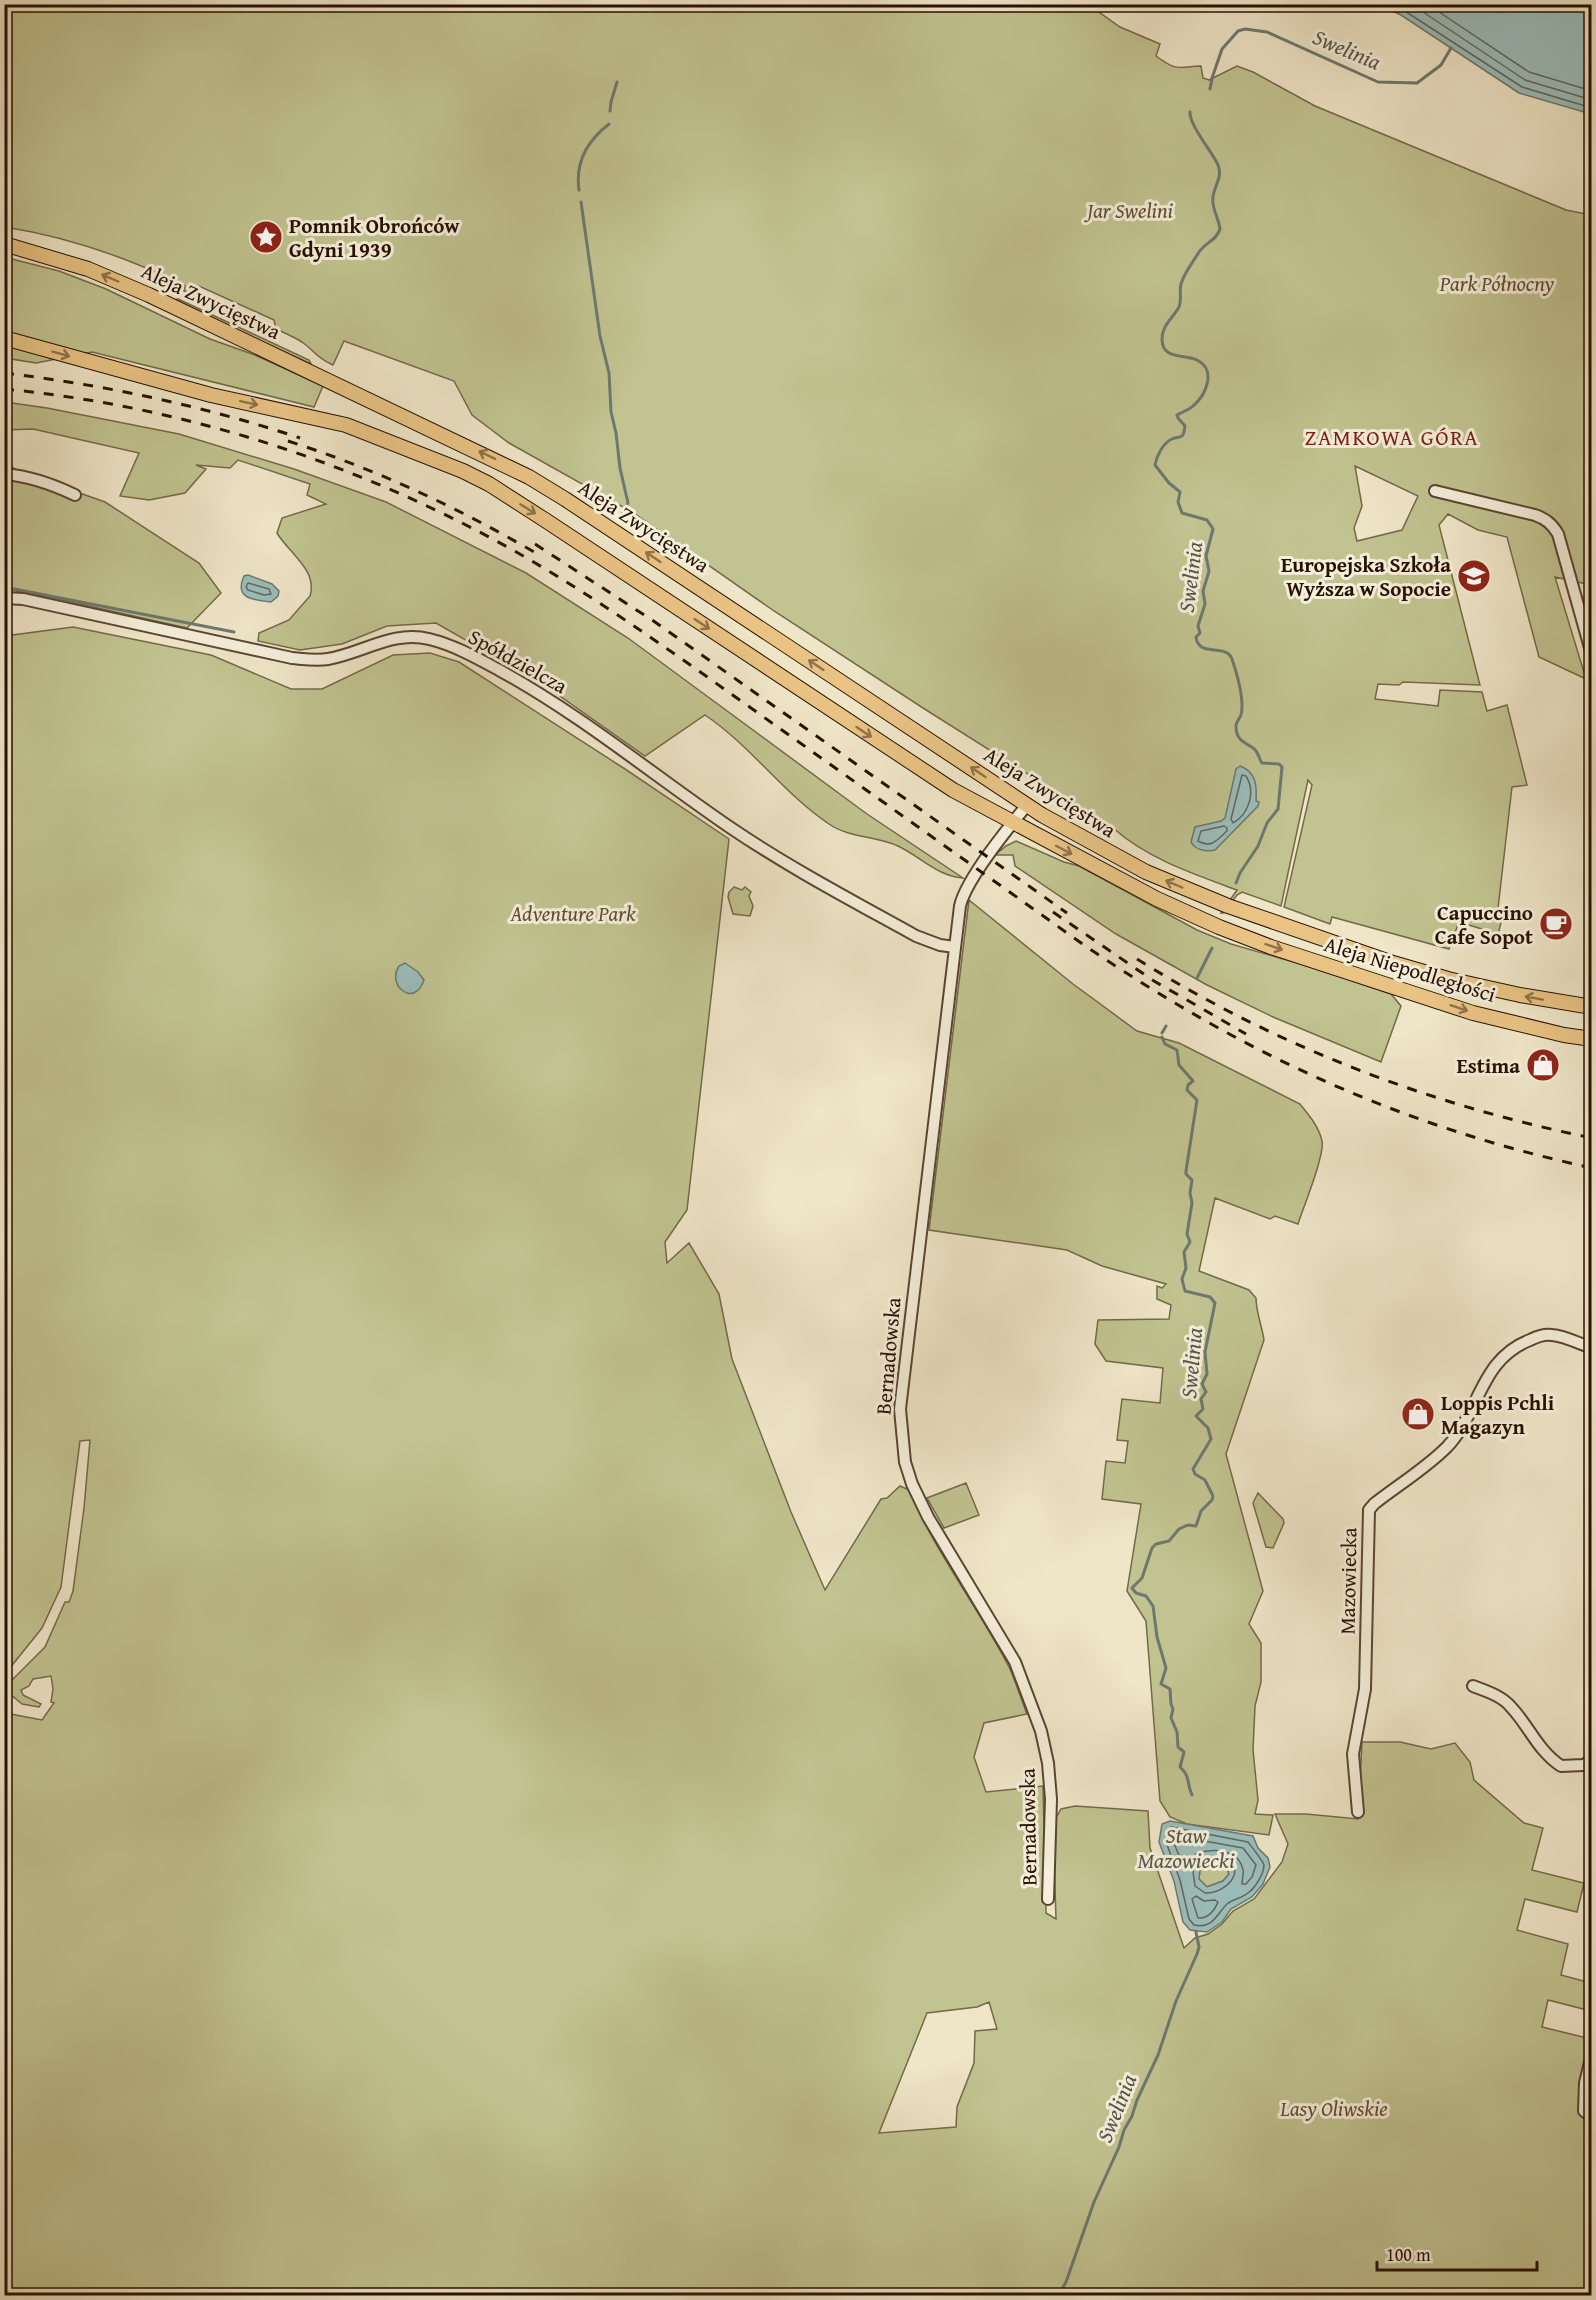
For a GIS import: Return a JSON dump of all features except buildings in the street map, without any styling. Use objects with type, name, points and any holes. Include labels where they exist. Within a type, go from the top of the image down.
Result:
[{"type":"main road","name":"Aleja Zwycięstwa","points":[[4,244],[88,269],[149,294],[529,477],[575,505],[1027,805],[1146,872],[1228,906]]},
{"type":"main road","name":"Aleja Zwycięstwa","points":[[4,338],[200,393],[346,425],[463,471],[489,484],[545,520],[925,772],[1012,823],[1157,899],[1219,927]]},
{"type":"main road","name":"Aleja Niepodległości","points":[[1228,906],[1393,963],[1448,979],[1520,995],[1592,1006]]},
{"type":"main road","name":"Aleja Niepodległości","points":[[1219,927],[1271,947],[1473,1013],[1564,1035],[1592,1039]]},
{"type":"street","points":[[4,474],[20,475],[53,485],[75,495]]},
{"type":"street","points":[[1435,491],[1535,515],[1546,519],[1552,525],[1558,534],[1592,655]]},
{"type":"street","name":"Spółdzielcza","points":[[4,598],[23,599],[292,658],[327,659],[403,637],[418,637],[442,642],[504,673],[573,714],[720,820],[780,860],[916,936],[940,945],[955,947]]},
{"type":"street","name":"Bernadowska","points":[[1027,805],[963,894],[960,906],[901,1389],[901,1437],[907,1471],[928,1517],[1015,1662],[1041,1731],[1048,1763],[1051,1799],[1048,1899]]},
{"type":"street","name":"Mazowiecka","points":[[1358,1812],[1353,1754],[1365,1689],[1369,1510],[1418,1472],[1459,1432],[1491,1372],[1504,1353],[1520,1343],[1552,1335],[1592,1348]]},
{"type":"street","points":[[1473,1686],[1496,1695],[1511,1706],[1544,1752],[1560,1766],[1583,1765],[1592,1761]]},
{"type":"street","points":[[1592,2054],[1585,2083],[1584,2111],[1592,2117]]},
{"type":"green space","points":[[4,5],[1089,5],[1120,27],[1160,44],[1156,56],[1169,64],[1182,67],[1201,66],[1203,78],[1209,80],[1237,66],[1253,72],[1315,106],[1566,210],[1591,215],[1591,585],[1555,577],[1586,679],[1539,657],[1507,537],[1478,530],[1448,514],[1439,525],[1480,685],[1403,682],[1399,685],[1378,684],[1375,699],[1438,706],[1440,690],[1482,692],[1487,711],[1507,705],[1527,785],[1512,787],[1497,917],[1501,923],[1498,934],[1459,922],[1449,949],[1332,917],[1330,924],[1284,907],[1312,785],[1308,780],[1281,906],[1242,892],[1221,913],[1237,890],[1172,865],[1141,849],[1113,828],[774,611],[632,512],[509,443],[472,415],[454,381],[344,341],[333,365],[319,357],[302,342],[276,329],[274,320],[199,286],[198,294],[184,291],[185,286],[97,249],[52,236],[5,227]],"holes":[[[1355,466],[1418,496],[1402,530],[1357,541],[1354,528],[1362,506]]]},
{"type":"green space","points":[[4,257],[59,271],[106,289],[210,339],[255,355],[323,386],[314,407],[92,352],[36,363],[5,358]]},
{"type":"green space","points":[[178,299],[309,360],[311,364],[173,300]]},
{"type":"green space","points":[[5,402],[179,434],[294,469],[386,502],[526,573],[628,638],[867,814],[963,878],[945,874],[898,846],[845,832],[829,824],[812,812],[722,727],[705,715],[645,756],[544,685],[436,623],[387,626],[342,644],[300,650],[258,641],[259,633],[289,620],[310,596],[310,578],[306,570],[277,533],[282,518],[326,504],[307,495],[310,484],[238,460],[230,468],[196,465],[206,469],[185,493],[149,500],[120,496],[139,453],[33,429],[5,430]]},
{"type":"green space","points":[[4,461],[18,471],[105,502],[199,563],[221,593],[187,628],[5,589]]},
{"type":"green space","points":[[73,627],[211,655],[291,689],[322,689],[393,655],[430,653],[459,662],[729,839],[687,1210],[665,1242],[667,1263],[689,1243],[719,1294],[732,1359],[791,1512],[825,1590],[881,1499],[887,1498],[900,1486],[909,1490],[931,1535],[1009,1667],[1027,1714],[984,1723],[974,1757],[986,1792],[1043,1786],[1046,1913],[1056,1919],[1053,1823],[1061,1809],[1075,1806],[1148,1811],[1150,1848],[1184,1948],[1195,1938],[1208,1934],[1222,1924],[1233,1911],[1254,1899],[1282,1862],[1288,1844],[1275,1814],[1306,1814],[1358,1819],[1362,1742],[1400,1742],[1431,1749],[1455,1743],[1470,1762],[1474,1780],[1524,1823],[1543,1828],[1532,1870],[1584,1883],[1577,1912],[1525,1899],[1517,1930],[1568,1944],[1561,1975],[1591,1983],[1591,2011],[1548,2000],[1542,2027],[1591,2039],[1591,2295],[5,2295],[5,1713],[42,1720],[54,1703],[51,1702],[53,1689],[51,1676],[33,1679],[29,1686],[21,1690],[23,1695],[41,1704],[39,1707],[22,1704],[10,1694],[11,1681],[45,1647],[65,1602],[69,1602],[73,1591],[90,1440],[80,1441],[61,1587],[42,1628],[5,1674],[5,636]],"holes":[[[989,2002],[997,2029],[975,2031],[974,2063],[957,2107],[956,2127],[879,2133],[927,2013],[977,2007]]]},
{"type":"green space","points":[[1016,841],[1064,862],[1079,866],[1197,930],[1231,944],[1318,969],[1391,994],[1401,1006],[1381,1062],[1273,1017],[1207,985],[1116,934],[1015,866],[1013,855],[995,855]]},
{"type":"green space","points":[[734,887],[742,890],[745,887],[751,892],[749,896],[753,906],[750,916],[733,914],[728,897]]},
{"type":"green space","points":[[969,900],[1073,984],[1137,1031],[1179,1043],[1300,1104],[1321,1136],[1320,1158],[1298,1224],[1275,1216],[1270,1219],[1215,1198],[1199,1271],[1249,1290],[1256,1298],[1264,1340],[1226,1454],[1263,1591],[1249,1624],[1261,1643],[1261,1682],[1255,1706],[1253,1750],[1258,1800],[1255,1814],[1273,1815],[1269,1835],[1187,1824],[1170,1817],[1160,1801],[1146,1621],[1127,1591],[1141,1504],[1102,1499],[1106,1461],[1125,1463],[1128,1441],[1117,1440],[1122,1399],[1160,1403],[1163,1368],[1106,1361],[1095,1344],[1098,1320],[1169,1319],[1171,1305],[1157,1299],[1157,1286],[1162,1288],[1166,1284],[1102,1266],[1067,1250],[929,1230]]},
{"type":"green space","points":[[966,1483],[979,1515],[944,1528],[927,1498]]},
{"type":"green space","points":[[1258,1493],[1283,1519],[1284,1523],[1273,1548],[1266,1547],[1253,1503]]},
{"type":"green space","points":[[1217,1864],[1227,1868],[1229,1874],[1223,1881],[1207,1887],[1199,1879],[1200,1869],[1205,1865]]},
{"type":"water","points":[[1380,5],[1591,5],[1591,114],[1519,93],[1401,15]]},
{"type":"water","points":[[248,575],[272,584],[279,591],[278,596],[271,602],[251,599],[241,589],[244,576]]},
{"type":"water","points":[[1240,766],[1252,775],[1258,806],[1215,850],[1198,849],[1191,842],[1195,827],[1225,818],[1236,769]]},
{"type":"water","points":[[405,963],[418,972],[424,980],[420,989],[414,993],[403,991],[396,980],[399,966]]},
{"type":"water","name":"Staw Mazowiecki","points":[[1170,1821],[1253,1836],[1258,1848],[1268,1858],[1270,1867],[1263,1884],[1252,1897],[1231,1909],[1222,1922],[1207,1932],[1190,1930],[1183,1922],[1174,1881],[1159,1842],[1162,1824]],"holes":[[[1217,1864],[1227,1868],[1229,1874],[1223,1881],[1207,1887],[1199,1879],[1200,1869],[1205,1865]]]},
{"type":"waterway","name":"Swelinia","points":[[1211,81],[1222,49],[1238,31],[1245,29],[1267,32],[1378,82],[1417,83],[1441,65],[1451,48]]},
{"type":"waterway","name":"Swelinia","points":[[1210,89],[1212,79]]},
{"type":"waterway","points":[[610,111],[617,82]]},
{"type":"waterway","name":"Swelinia","points":[[1190,112],[1193,124],[1218,165],[1219,177],[1213,201],[1220,229],[1199,252],[1184,276],[1180,287],[1179,307],[1166,326],[1162,339],[1163,346],[1170,353],[1192,358],[1203,364],[1208,376],[1202,396],[1190,409],[1177,415],[1185,426],[1184,434],[1163,446],[1155,465],[1169,483],[1180,492],[1178,502],[1182,513],[1207,520],[1213,529],[1206,556],[1209,571],[1203,591],[1205,604],[1198,626],[1200,633],[1196,637],[1198,643],[1207,649],[1229,654],[1241,694],[1242,709],[1236,725],[1237,733],[1244,743],[1257,752],[1262,763],[1279,764],[1282,767],[1278,809],[1267,823],[1258,846],[1236,883]]},
{"type":"waterway","points":[[579,190],[579,170],[584,153],[594,138],[609,124]]},
{"type":"waterway","points":[[581,202],[600,336],[609,373],[611,412],[628,503],[620,518]]},
{"type":"waterway","points":[[4,587],[234,632]]},
{"type":"waterway","name":"Swelinia","points":[[1197,978],[1212,948]]},
{"type":"waterway","name":"Swelinia","points":[[1162,1033],[1166,1026]]},
{"type":"waterway","name":"Swelinia","points":[[1162,1037],[1165,1044],[1177,1050],[1179,1065],[1193,1081],[1188,1085],[1187,1090],[1197,1100],[1186,1171],[1192,1180],[1190,1193],[1192,1203],[1187,1234],[1190,1242],[1184,1252],[1186,1268],[1182,1279],[1185,1291],[1210,1297],[1215,1303],[1205,1352],[1207,1374],[1202,1384],[1206,1392],[1201,1399],[1203,1409],[1196,1416],[1208,1428],[1211,1439],[1193,1469],[1195,1474],[1205,1480],[1213,1496],[1201,1511],[1196,1526],[1188,1525],[1179,1529],[1169,1541],[1156,1544],[1152,1548],[1142,1578],[1132,1588],[1136,1593],[1146,1596],[1153,1606],[1157,1637],[1166,1668],[1161,1684],[1170,1689],[1173,1709],[1171,1718],[1177,1732],[1178,1747],[1184,1752],[1180,1767],[1187,1777],[1192,1795]]},
{"type":"waterway","name":"Swelinia","points":[[1058,2296],[1066,2282],[1094,2202],[1158,2055],[1176,2001],[1197,1954],[1199,1947],[1196,1932]]},
{"type":"railway","points":[[4,373],[117,390],[154,398],[227,416],[300,438]]},
{"type":"railway","points":[[4,389],[121,406],[235,433],[346,471],[454,519],[532,561],[643,632],[1084,945],[1205,1020],[1265,1053],[1390,1108],[1454,1131],[1592,1168]]},
{"type":"railway","points":[[288,441],[353,464],[418,491],[541,556]]},
{"type":"railway","points":[[535,544],[655,622],[1067,913]]},
{"type":"railway","points":[[1053,912],[1154,981],[1246,1034]]},
{"type":"railway","points":[[1137,959],[1190,991],[1245,1019],[1300,1046],[1357,1069],[1472,1108],[1592,1138]]},
{"type":"place","name":"Pomnik Obrońców Gdyni 1939","points":[[266,237]]},
{"type":"place","name":"Europejska Szkoła Wyższa w Sopocie","points":[[1474,576]]},
{"type":"place","name":"Capuccino Cafe Sopot","points":[[1556,924]]},
{"type":"place","name":"Estima","points":[[1543,1065]]},
{"type":"place","name":"Loppis Pchli Magazyn","points":[[1418,1414]]},
{"type":"district","name":"ZAMKOWA GÓRA","points":[[1392,437]]},
{"type":"park label","name":"Jar Swelini","points":[[1130,210]]},
{"type":"park label","name":"Park Północny","points":[[1497,283]]},
{"type":"park label","name":"Adventure Park","points":[[573,913]]},
{"type":"park label","name":"Lasy Oliwskie","points":[[1334,2108]]}]
